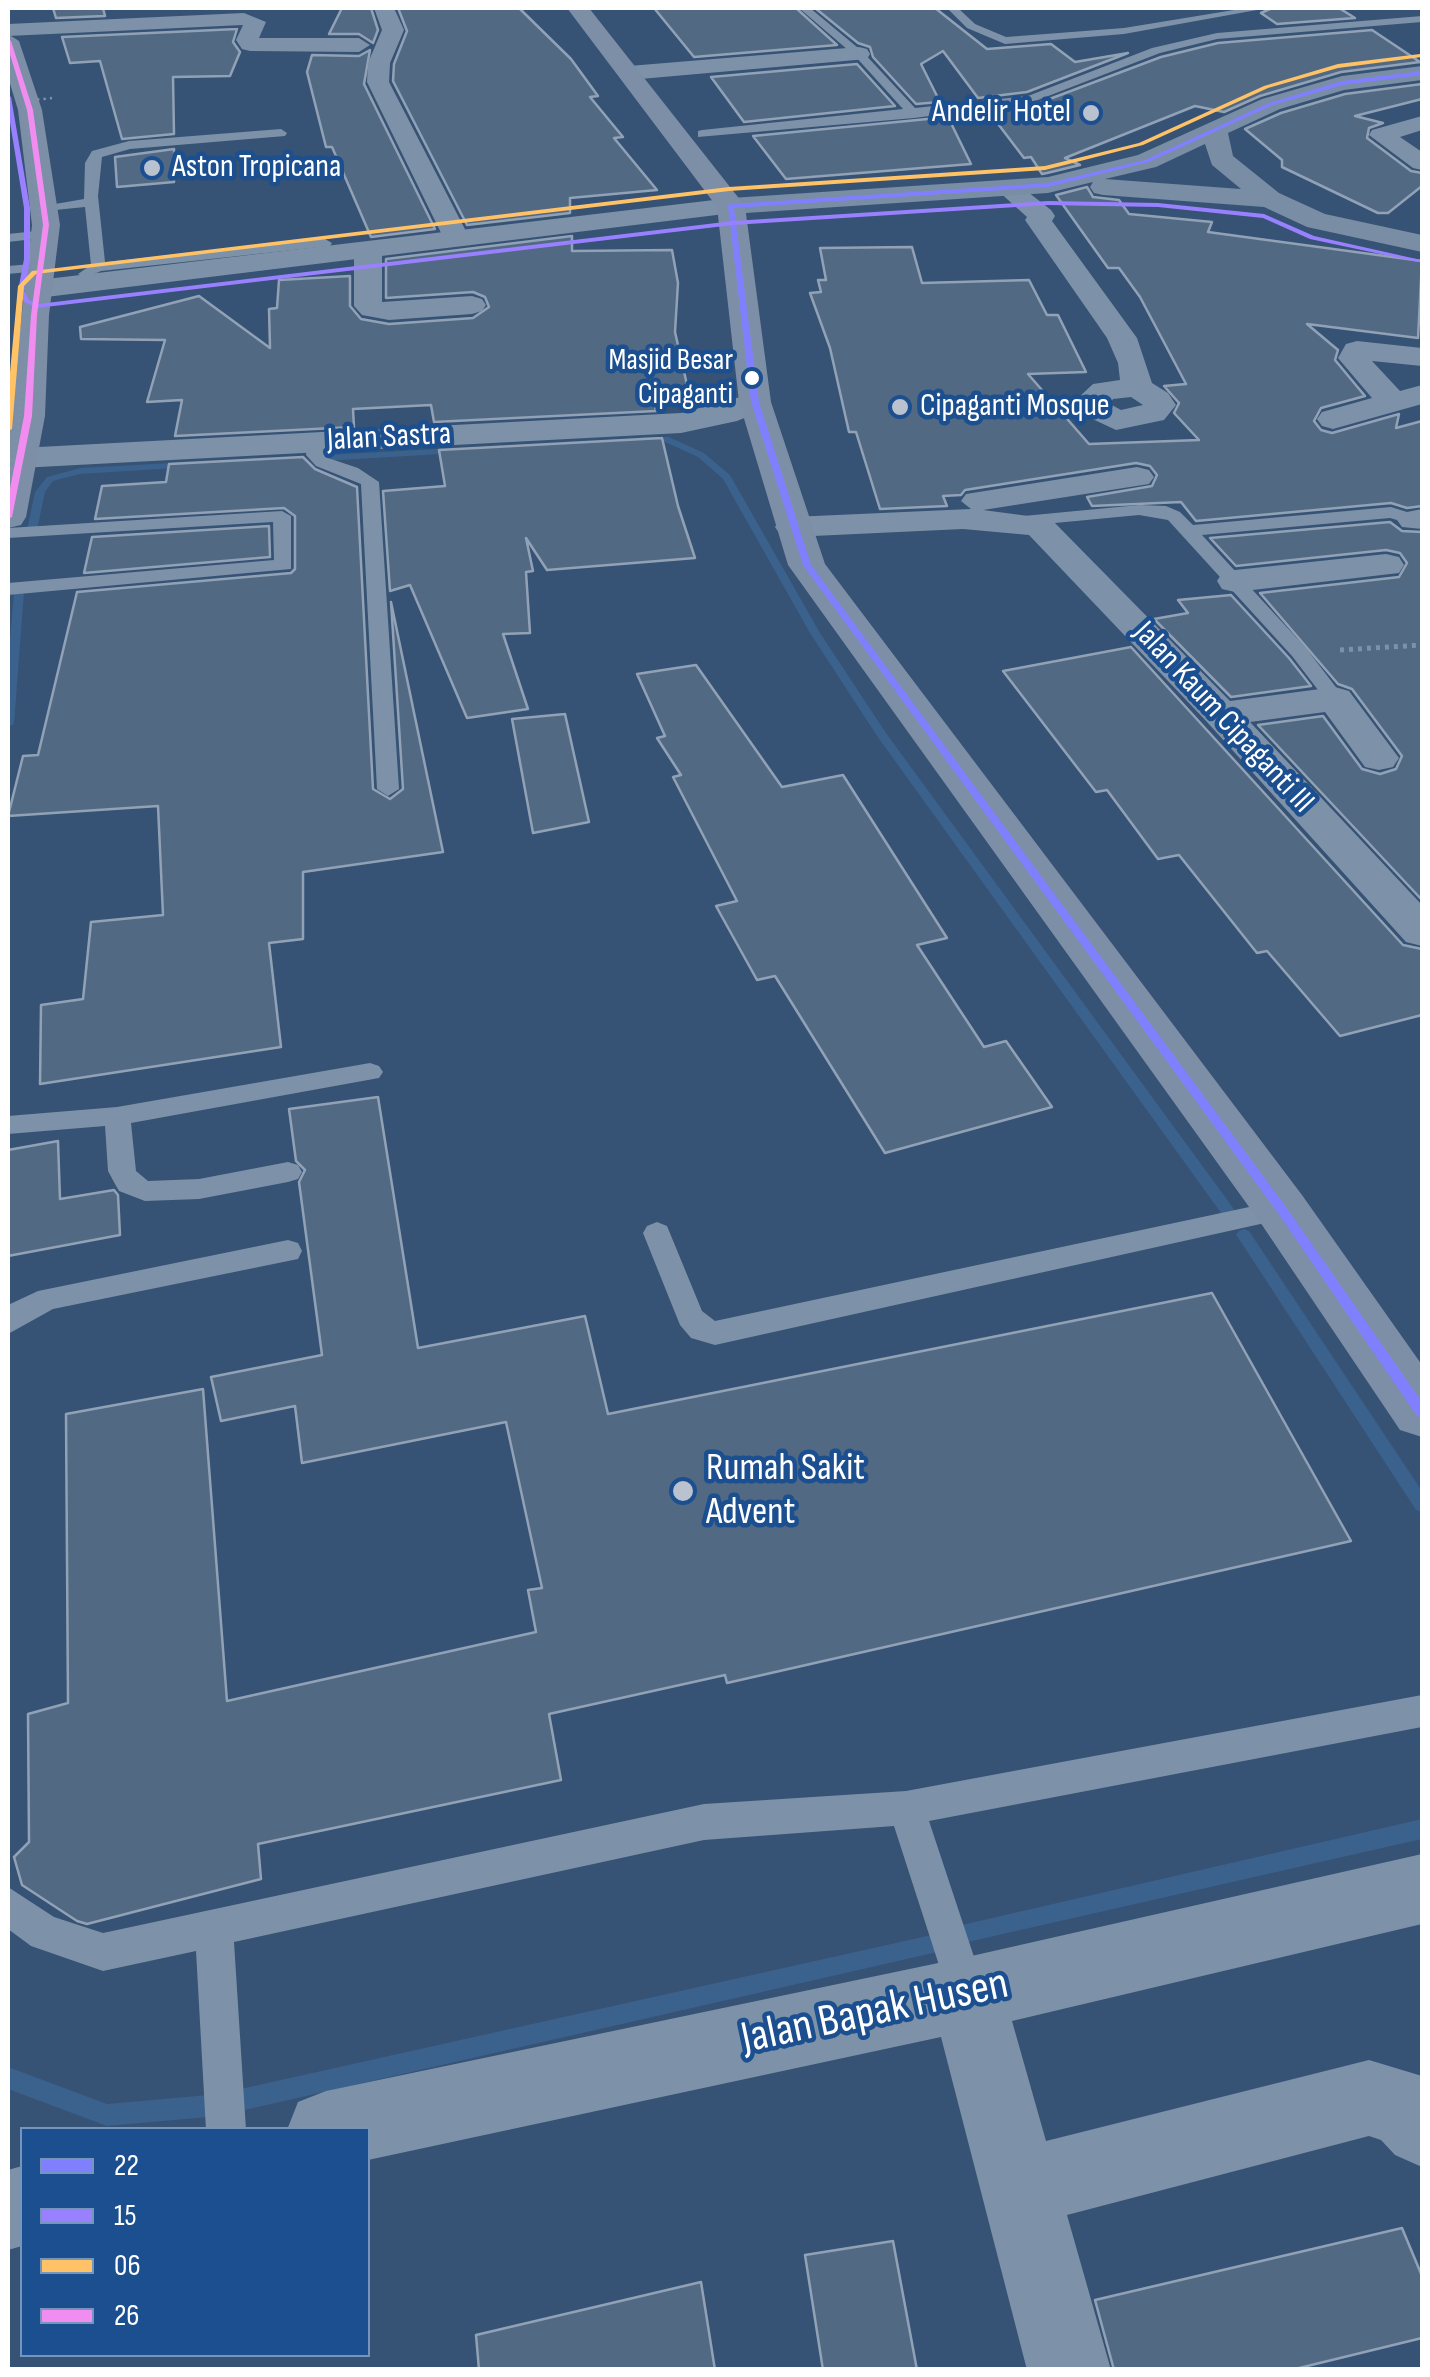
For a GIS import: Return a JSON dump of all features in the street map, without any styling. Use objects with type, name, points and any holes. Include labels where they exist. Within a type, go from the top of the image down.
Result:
[{"type":"main road","points":[[578,8],[732,206],[755,402],[792,528],[807,565],[1282,1210],[1422,1412]]},
{"type":"main road","points":[[8,40],[30,110],[48,222],[31,298],[11,515]]},
{"type":"main road","points":[[732,206],[1021,202],[1048,185],[1147,161],[1271,104],[1342,83],[1422,73]]},
{"type":"main road","points":[[1215,132],[1221,159],[1269,200]]},
{"type":"main road","points":[[1048,185],[1159,188],[1269,200],[1316,220],[1422,244]]},
{"type":"street","points":[[384,8],[393,30],[380,63],[378,82],[457,239]]},
{"type":"street","points":[[8,30],[244,19],[255,22],[247,40],[250,44],[359,45]]},
{"type":"street","points":[[629,73],[859,54]]},
{"type":"street","points":[[1422,123],[1382,135],[1422,164]]},
{"type":"street","points":[[1021,202],[1122,338],[1133,363],[1137,387]]},
{"type":"street","points":[[31,298],[326,244],[368,250],[732,206]]},
{"type":"street","points":[[368,250],[368,306],[389,311],[472,305]]},
{"type":"street","points":[[1391,400],[1353,358],[1357,350],[1422,357]]},
{"type":"street","points":[[1333,419],[1422,394]]},
{"type":"street","name":"Jalan Sastra","points":[[14,473],[314,442],[681,423],[726,414],[755,402]]},
{"type":"street","points":[[963,519],[960,507],[967,502],[1137,477]]},
{"type":"street","points":[[792,528],[963,519],[1013,522]]},
{"type":"street","name":"Jalan Kaum Cipaganti III","points":[[1013,522],[1039,526],[1051,536],[1422,932]]},
{"type":"street","points":[[1235,581],[1386,565]]},
{"type":"street","points":[[1221,714],[1335,699],[1380,758]]},
{"type":"street","name":"Jalan Bapak Husen","points":[[340,2127],[967,1994],[1422,1889]]},
{"type":"street","points":[[967,1994],[1022,2187],[1068,2370]]},
{"type":"street","points":[[1022,2187],[1370,2098],[1404,2107],[1422,2128]]},
{"type":"lane","points":[[804,8],[859,54],[914,114]]},
{"type":"lane","points":[[952,8],[971,26],[1005,41],[1201,21],[1263,8]]},
{"type":"lane","points":[[702,134],[914,114],[1040,97],[1093,72],[1156,50],[1230,34],[1422,20]]},
{"type":"lane","points":[[1049,38],[1064,50]]},
{"type":"lane","points":[[1078,61],[1093,72]]},
{"type":"lane","points":[[98,268],[92,202],[92,164],[97,154],[108,149],[280,133]]},
{"type":"lane","points":[[8,238],[92,202]]},
{"type":"lane","points":[[8,270],[31,298],[98,268],[326,244]]},
{"type":"lane","points":[[314,442],[315,455],[322,462],[370,482],[378,558],[388,789]]},
{"type":"lane","points":[[1013,522],[1160,510],[1174,516],[1298,652],[1335,699]]},
{"type":"lane","points":[[1190,531],[1391,512],[1418,520]]},
{"type":"lane","points":[[8,534],[282,516],[284,565],[8,588]]},
{"type":"lane","points":[[8,1125],[117,1116],[370,1072]]},
{"type":"lane","points":[[117,1116],[122,1171],[128,1184],[145,1191],[199,1189],[288,1172]]},
{"type":"lane","points":[[656,1233],[690,1317],[701,1330],[716,1334],[854,1300],[1282,1210]]},
{"type":"lane","points":[[8,1322],[20,1311],[48,1298],[288,1251]]},
{"type":"lane","points":[[8,1906],[44,1933],[103,1952],[704,1822],[906,1808],[1422,1712]]},
{"type":"lane","points":[[906,1808],[967,1994]]},
{"type":"lane","points":[[214,1929],[226,2127]]},
{"type":"path","points":[[8,40],[48,222],[33,302],[14,473]]},
{"type":"path","points":[[24,101],[52,98]]},
{"type":"path","points":[[1298,652],[1422,645]]},
{"type":"building","points":[[53,8],[103,8],[105,16],[56,18]]},
{"type":"building","points":[[342,8],[371,8],[378,30],[373,43],[359,34],[329,34]]},
{"type":"building","points":[[398,8],[519,8],[571,59],[598,96],[590,97],[623,137],[614,138],[657,190],[570,198],[570,213],[467,225],[393,81],[394,64],[407,31]]},
{"type":"building","points":[[654,8],[796,8],[837,45],[694,57]]},
{"type":"building","points":[[815,8],[935,8],[987,49],[1051,44],[1075,62],[1128,53],[1027,92],[978,98],[943,51],[921,64],[940,102],[916,104],[873,57],[870,47],[858,43]]},
{"type":"building","points":[[1272,8],[1339,8],[1355,18],[1277,24],[1261,13]]},
{"type":"building","points":[[237,29],[233,42],[240,52],[230,76],[173,77],[174,134],[122,139],[100,61],[70,63],[62,37]]},
{"type":"building","points":[[1372,30],[1420,62],[1341,72],[1260,96],[1224,112],[1195,106],[1065,158],[1080,165],[1047,173],[1042,174],[1031,157],[1024,158],[989,112],[1031,106],[1161,57],[1218,43]]},
{"type":"building","points":[[370,50],[364,84],[435,229],[371,237],[332,147],[326,147],[307,72],[312,55],[359,56]]},
{"type":"building","points":[[857,64],[895,106],[744,122],[711,77]]},
{"type":"building","points":[[1422,84],[1422,99],[1355,116],[1383,123],[1369,128],[1367,138],[1411,171],[1422,173],[1422,186],[1388,213],[1378,213],[1282,167],[1282,160],[1245,129],[1281,113],[1345,94]]},
{"type":"building","points":[[948,117],[971,164],[786,179],[753,136]]},
{"type":"building","points":[[174,149],[174,182],[117,187],[115,157]]},
{"type":"building","points":[[1087,187],[1093,197],[1119,200],[1129,214],[1212,222],[1208,232],[1422,261],[1418,338],[1307,324],[1338,350],[1335,360],[1365,396],[1321,408],[1314,421],[1321,430],[1332,433],[1399,414],[1396,428],[1422,421],[1422,506],[1407,508],[1391,503],[1196,521],[1181,502],[1092,506],[1087,497],[1152,486],[1157,475],[1150,466],[1136,463],[965,490],[961,495],[943,496],[947,506],[880,509],[856,432],[849,432],[830,348],[810,293],[821,292],[818,280],[826,280],[820,248],[912,247],[922,283],[1029,280],[1047,315],[1058,315],[1086,372],[1028,374],[1089,444],[1199,440],[1174,413],[1179,403],[1164,386],[1186,384],[1140,297],[1119,268],[1108,268],[1056,195]]},
{"type":"building","points":[[572,236],[572,251],[672,250],[678,283],[675,332],[690,398],[654,402],[656,411],[434,422],[431,405],[353,409],[354,427],[175,436],[182,400],[147,402],[165,340],[81,339],[80,327],[199,296],[270,348],[269,309],[277,308],[279,280],[350,276],[350,306],[361,319],[389,324],[473,318],[489,307],[485,297],[473,292],[386,298],[386,259]]},
{"type":"building","points":[[662,438],[695,558],[547,570],[526,538],[533,571],[526,572],[530,633],[503,634],[528,709],[467,718],[410,585],[390,591],[383,491],[445,486],[439,450]]},
{"type":"building","points":[[303,457],[315,469],[357,487],[373,789],[390,799],[403,789],[391,602],[443,852],[303,872],[303,939],[269,943],[281,1047],[40,1084],[41,1005],[83,999],[91,922],[163,915],[158,806],[8,816],[23,756],[38,755],[77,592],[291,573],[295,569],[295,516],[284,508],[95,519],[102,486],[166,482],[169,464]]},
{"type":"building","points":[[1390,522],[1402,531],[1422,532],[1422,900],[1258,725],[1323,716],[1362,769],[1380,774],[1396,769],[1402,756],[1352,689],[1338,684],[1260,593],[1399,577],[1407,563],[1400,553],[1386,550],[1236,566],[1210,538]]},
{"type":"building","points":[[269,526],[270,557],[84,573],[92,537]]},
{"type":"building","points":[[1231,595],[1311,686],[1231,697],[1154,619],[1188,613],[1178,600]]},
{"type":"building","points":[[1131,647],[1403,945],[1422,949],[1422,1015],[1340,1036],[1267,951],[1257,953],[1179,855],[1158,859],[1107,790],[1096,792],[1003,671]]},
{"type":"building","points":[[696,665],[782,787],[843,775],[947,938],[917,945],[984,1047],[1006,1041],[1052,1107],[885,1153],[775,976],[757,980],[716,906],[737,901],[673,777],[681,775],[657,738],[665,736],[637,674]]},
{"type":"building","points":[[565,714],[589,822],[533,833],[512,719]]},
{"type":"building","points":[[378,1097],[418,1348],[585,1316],[608,1414],[1212,1293],[1351,1541],[727,1683],[725,1675],[549,1714],[561,1780],[258,1844],[261,1879],[87,1924],[77,1921],[22,1885],[14,1857],[29,1842],[28,1714],[68,1703],[66,1414],[203,1389],[227,1701],[536,1632],[528,1590],[542,1588],[506,1422],[302,1463],[295,1406],[221,1421],[211,1377],[322,1355],[299,1182],[305,1170],[296,1161],[289,1109]]},
{"type":"building","points":[[58,1141],[60,1199],[114,1190],[118,1195],[120,1235],[8,1256],[8,1150]]},
{"type":"building","points":[[1402,2228],[1422,2276],[1422,2338],[1291,2370],[1114,2370],[1095,2300]]},
{"type":"building","points":[[893,2241],[917,2370],[823,2370],[805,2255]]},
{"type":"building","points":[[701,2282],[715,2370],[479,2370],[476,2335]]},
{"type":"waterway","points":[[643,440],[666,439],[701,455],[727,477],[815,633],[881,734],[1226,1209]]},
{"type":"waterway","points":[[324,458],[455,451]]},
{"type":"waterway","points":[[32,530],[40,492],[50,479],[80,471],[189,465]]},
{"type":"waterway","points":[[8,724],[19,592]]},
{"type":"waterway","points":[[1244,1235],[1422,1505]]},
{"type":"waterway","points":[[953,1937],[1422,1829]]},
{"type":"waterway","points":[[236,2101],[942,1941]]},
{"type":"waterway","points":[[8,2078],[107,2115],[219,2105]]},
{"type":"transit line","name":"26","points":[[8,41],[30,110],[46,225],[34,315],[28,416],[8,517]]},
{"type":"transit line","name":"06","points":[[8,429],[21,286],[34,272],[729,189],[1045,168],[1141,144],[1266,87],[1338,66],[1420,56]]},
{"type":"transit line","name":"22","points":[[1422,73],[1342,83],[1271,104],[1147,161],[1048,185],[731,206],[755,402],[807,565],[1282,1210],[1422,1412]]},
{"type":"transit line","name":"15","points":[[8,97],[27,208],[27,259],[21,291],[26,301],[37,306],[733,223],[1048,203],[1158,205],[1264,216],[1312,238],[1418,260]]},
{"type":"place","name":"Andelir Hotel","points":[[1091,113]]},
{"type":"place","name":"Aston Tropicana","points":[[152,168]]},
{"type":"place","name":"Masjid Besar Cipaganti","points":[[752,378]]},
{"type":"place","name":"Cipaganti Mosque","points":[[900,407]]},
{"type":"place","name":"Rumah Sakit Advent","points":[[683,1491]]}]
